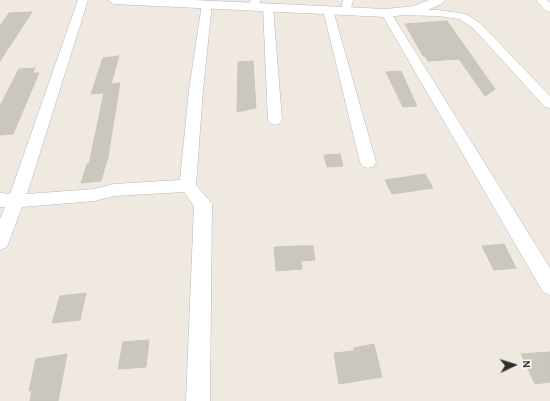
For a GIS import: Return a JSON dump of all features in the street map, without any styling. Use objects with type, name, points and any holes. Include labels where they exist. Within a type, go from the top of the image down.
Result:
[{"type":"street","points":[[0,242],[8,201],[83,0]]},
{"type":"street","points":[[114,0],[207,4],[254,3],[268,7],[328,10],[347,5],[386,13],[438,13],[462,16],[477,26],[550,104]]},
{"type":"street","points":[[386,13],[417,10],[439,0]]},
{"type":"street","points":[[541,0],[550,9]]},
{"type":"street","points":[[198,401],[203,204],[188,186],[196,90],[207,4]]},
{"type":"street","points":[[268,7],[275,120]]},
{"type":"street","points":[[328,10],[368,162]]},
{"type":"street","points":[[386,13],[550,286]]},
{"type":"street","points":[[8,201],[94,195],[114,190],[188,186]]},
{"type":"building","points":[[32,12],[0,61],[0,26],[9,13]]},
{"type":"building","points":[[447,21],[495,89],[485,96],[459,59],[428,61],[425,56],[423,56],[405,24]]},
{"type":"building","points":[[119,56],[111,84],[120,83],[108,157],[101,181],[81,183],[87,164],[89,164],[104,93],[91,94],[103,58]]},
{"type":"building","points":[[253,61],[256,108],[237,112],[238,62]]},
{"type":"building","points":[[35,68],[32,73],[39,73],[13,134],[0,135],[0,106],[19,69]]},
{"type":"building","points":[[401,71],[417,106],[403,107],[386,72]]},
{"type":"building","points":[[340,154],[343,166],[327,167],[324,155]]},
{"type":"building","points":[[425,174],[433,188],[392,194],[385,180]]},
{"type":"building","points":[[504,244],[516,268],[494,270],[482,246]]},
{"type":"building","points":[[313,246],[315,260],[301,261],[302,269],[276,271],[274,247]]},
{"type":"building","points":[[86,293],[80,320],[52,323],[60,296]]},
{"type":"building","points":[[149,340],[146,367],[118,369],[123,342]]},
{"type":"building","points":[[374,344],[382,377],[339,384],[334,353],[354,351],[354,348]]},
{"type":"building","points":[[550,352],[550,382],[535,384],[521,354]]},
{"type":"building","points":[[67,354],[58,401],[30,401],[32,390],[29,391],[36,359]]}]
